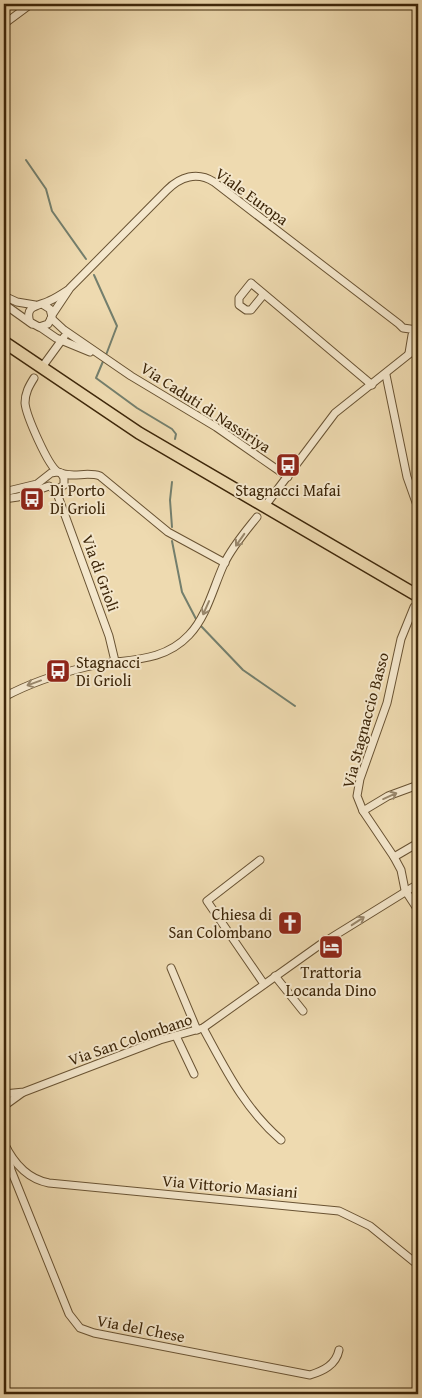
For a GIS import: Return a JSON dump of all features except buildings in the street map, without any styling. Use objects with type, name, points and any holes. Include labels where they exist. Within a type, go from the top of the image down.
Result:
[{"type":"highway","points":[[4,342],[146,437],[417,603]]},
{"type":"highway","points":[[4,351],[144,444],[417,603]]},
{"type":"street","points":[[4,24],[31,4]]},
{"type":"street","name":"Viale Europa","points":[[51,317],[70,288],[174,184],[186,177],[202,177],[214,182],[403,328],[411,340],[418,346]]},
{"type":"street","name":"Viale Europa","points":[[38,305],[70,288]]},
{"type":"street","points":[[264,294],[372,385]]},
{"type":"street","points":[[4,296],[17,302],[50,309],[51,317],[48,324],[39,327],[4,304]]},
{"type":"street","points":[[32,324],[28,314],[38,305]]},
{"type":"street","name":"Via Caduti di Nassiriya","points":[[51,317],[71,339],[216,428],[288,476]]},
{"type":"street","name":"Via Caduti di Nassiriya","points":[[39,327],[48,330],[62,340],[71,339]]},
{"type":"street","name":"Viale Europa","points":[[403,328],[418,330]]},
{"type":"street","points":[[45,363],[62,340],[64,330]]},
{"type":"street","points":[[409,354],[412,334],[418,330]]},
{"type":"street","points":[[53,352],[54,336]]},
{"type":"street","points":[[268,502],[335,413],[386,375],[418,346]]},
{"type":"street","points":[[386,375],[407,477],[418,508]]},
{"type":"street","points":[[34,378],[27,390],[25,405],[51,466],[65,479],[58,496]]},
{"type":"street","points":[[51,466],[49,476],[51,487]]},
{"type":"street","points":[[4,492],[24,488],[59,472],[74,476]]},
{"type":"street","points":[[4,498],[18,497],[63,485],[74,476],[86,473],[102,477],[168,532],[225,563]]},
{"type":"street","name":"Via di Grioli","points":[[51,487],[58,496],[66,516],[109,636],[115,661]]},
{"type":"street","points":[[4,697],[29,684],[58,674],[115,661],[153,658],[181,642],[202,616],[225,563],[257,518]]},
{"type":"street","name":"Via Stagnaccio Basso","points":[[405,890],[401,870],[363,810],[359,802],[357,789],[387,703],[401,639],[417,603]]},
{"type":"street","points":[[363,810],[388,796],[418,785]]},
{"type":"street","points":[[394,857],[418,843]]},
{"type":"street","points":[[260,860],[207,900],[264,984]]},
{"type":"street","name":"Via San Colombano","points":[[4,1106],[4,1095],[24,1092],[160,1040],[200,1029],[275,976],[405,890],[418,884]]},
{"type":"street","points":[[405,890],[418,910]]},
{"type":"street","points":[[170,968],[200,1029],[243,1100],[264,1125],[281,1140]]},
{"type":"street","points":[[275,976],[302,1010]]},
{"type":"street","points":[[176,1036],[194,1074]]},
{"type":"street","name":"Via San Colombano","points":[[4,1106],[24,1092]]},
{"type":"street","name":"Via del Chese","points":[[5,1146],[22,1169]]},
{"type":"street","name":"Via del Chese","points":[[5,1146],[11,1170],[69,1314],[85,1330],[310,1375],[327,1369],[336,1358],[339,1350]]},
{"type":"street","points":[[11,1170],[22,1169],[18,1186]]},
{"type":"street","name":"Via Vittorio Masiani","points":[[22,1169],[36,1179],[56,1184],[339,1211],[370,1226],[418,1265]]},
{"type":"waterway","points":[[26,160],[46,189],[52,211],[86,259]]},
{"type":"waterway","points":[[94,275],[117,326],[106,355]]},
{"type":"waterway","points":[[104,359],[96,378],[137,408],[172,429],[176,434],[175,439]]},
{"type":"waterway","points":[[172,482],[170,500],[172,527]]},
{"type":"waterway","points":[[172,541],[182,592],[196,619]]},
{"type":"waterway","points":[[200,625],[243,670],[295,706]]},
{"type":"place","name":"Stagnacci Mafai","points":[[288,465]]},
{"type":"place","name":"Di Porto Di Grioli","points":[[32,499]]},
{"type":"place","name":"Stagnacci Di Grioli","points":[[58,671]]},
{"type":"place","name":"Chiesa di San Colombano","points":[[290,923]]},
{"type":"place","name":"Trattoria Locanda Dino","points":[[331,947]]}]
